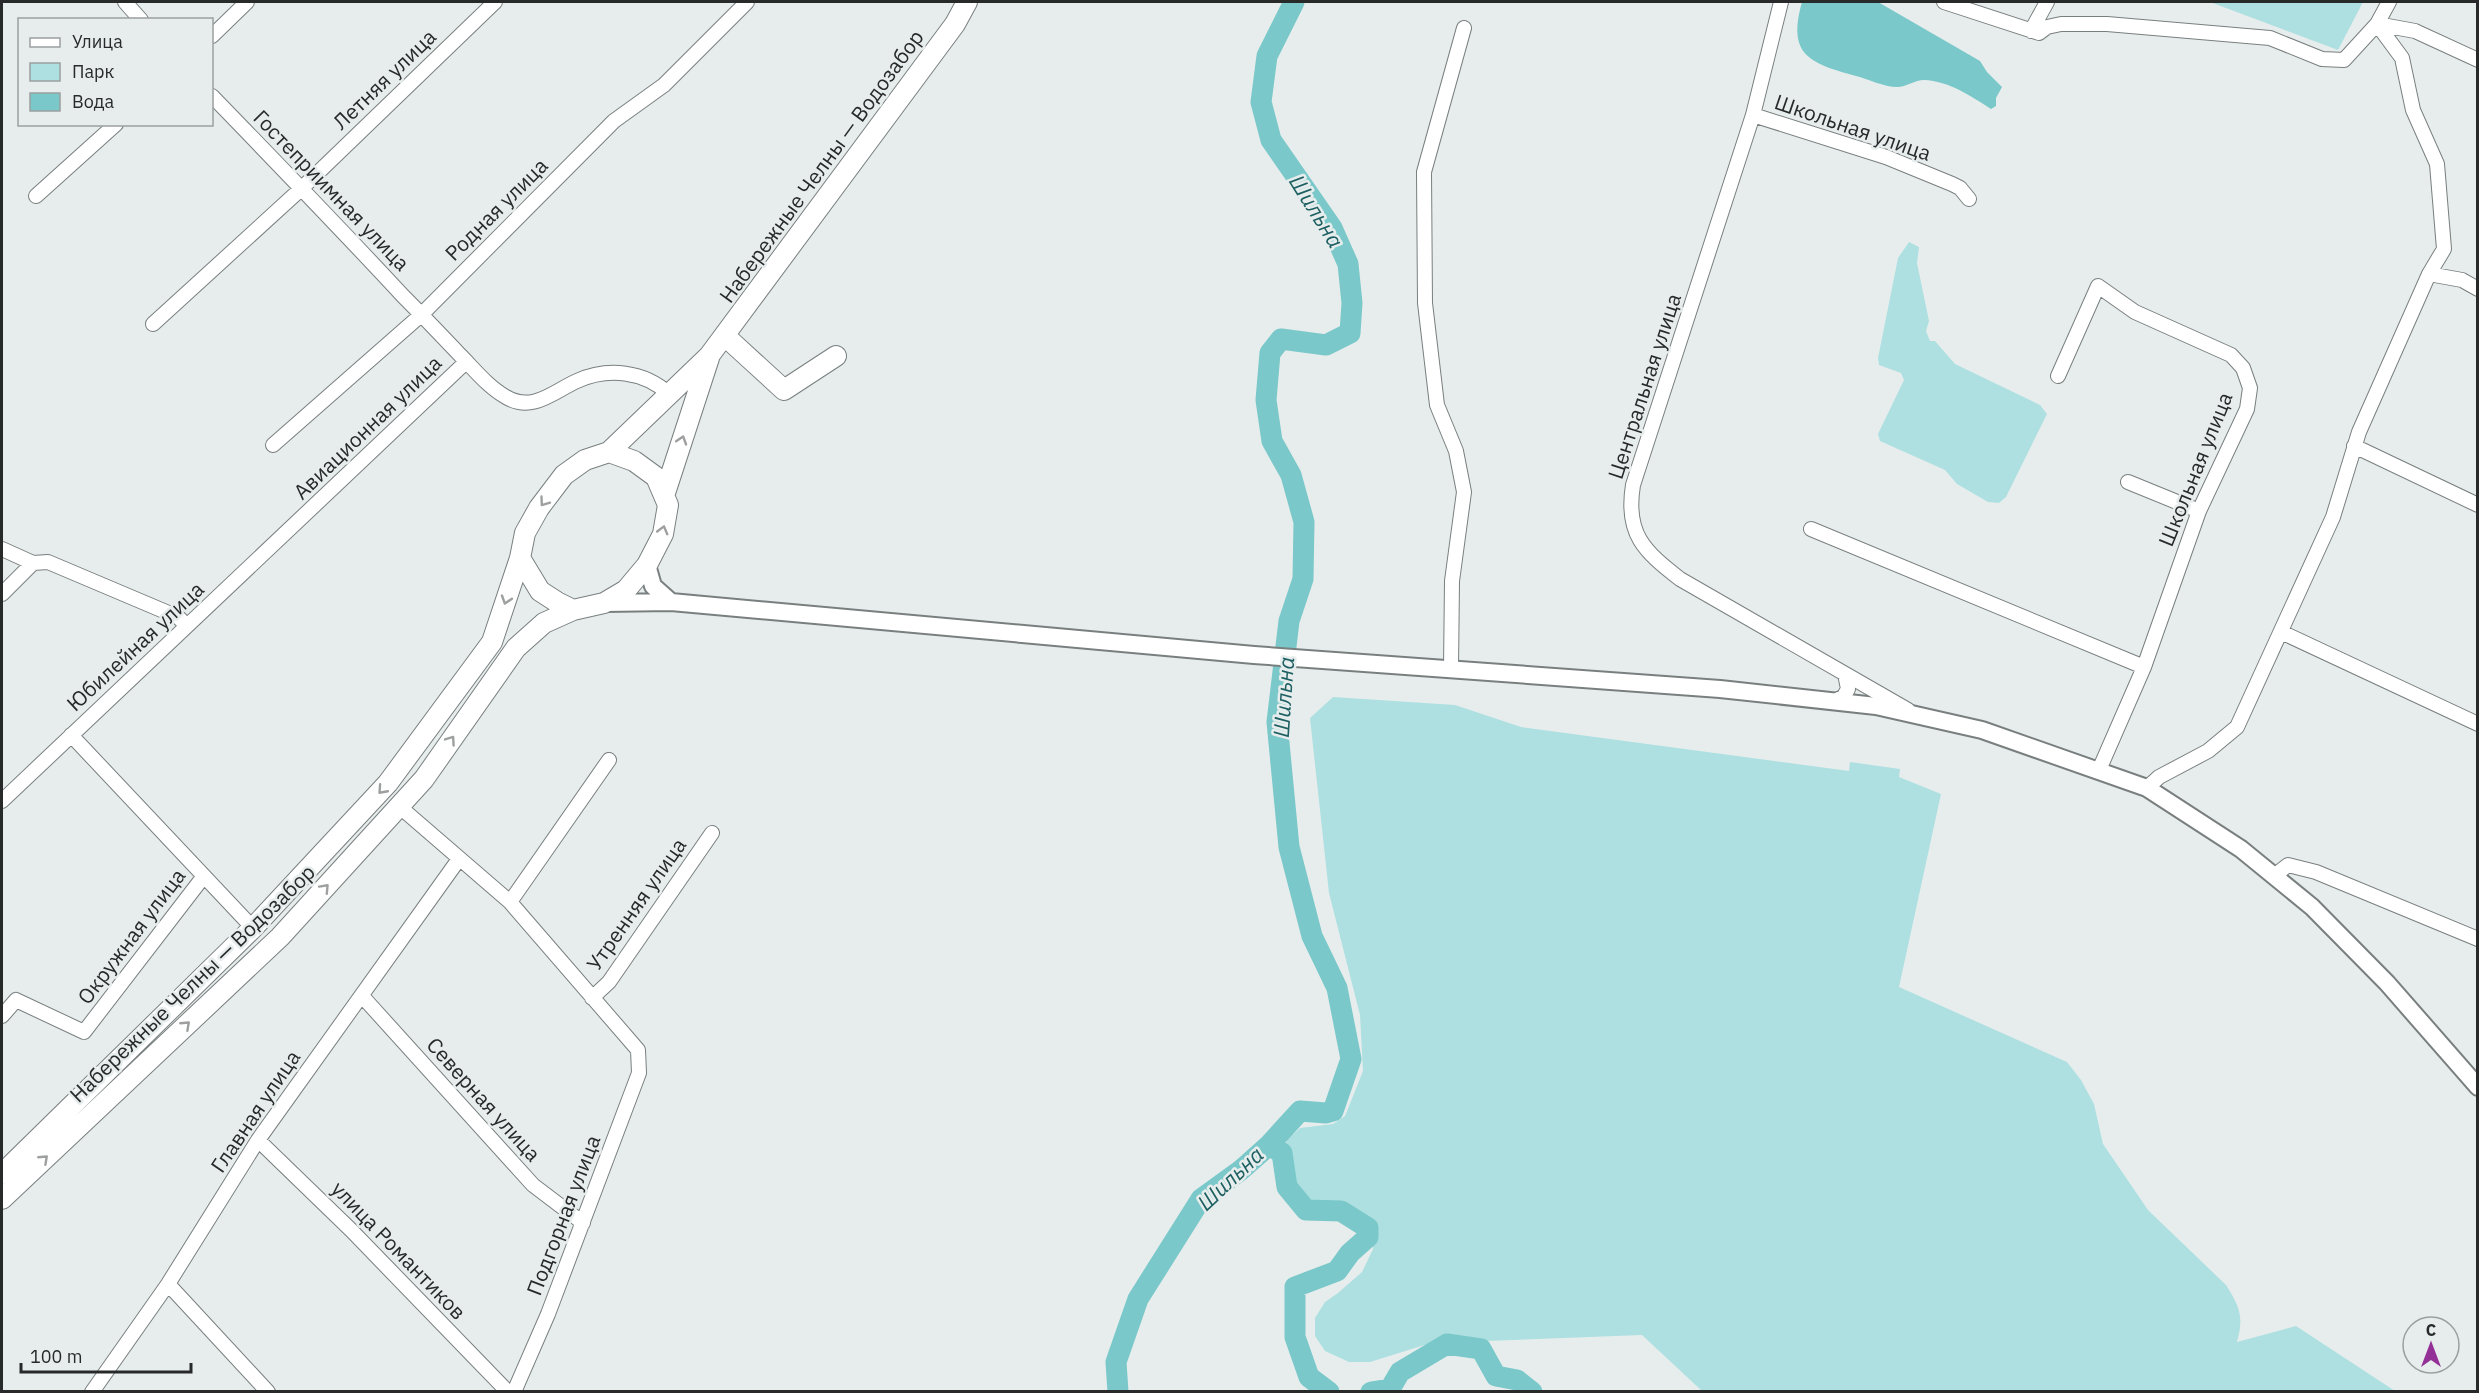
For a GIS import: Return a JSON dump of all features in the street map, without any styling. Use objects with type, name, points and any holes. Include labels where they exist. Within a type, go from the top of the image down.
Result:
[{"type":"main road","name":"Набережные Челны — Водозабор","points":[[2,1174],[253,928],[388,783],[492,642],[520,558],[525,533],[539,508],[564,475],[585,460],[609,452],[710,356],[955,24],[968,2]]},
{"type":"main road","points":[[725,336],[784,390],[836,356]]},
{"type":"main road","name":"Набережные Челны — Водозабор","points":[[2,1199],[280,937],[424,779],[516,648],[544,623],[573,610],[604,603],[626,590],[647,565],[663,534],[668,505],[664,496],[710,356]]},
{"type":"main road","points":[[609,452],[634,461],[656,477],[664,496]]},
{"type":"main road","points":[[520,558],[540,591],[573,610]]},
{"type":"street","points":[[125,2],[139,18]]},
{"type":"street","points":[[213,35],[247,2]]},
{"type":"street","name":"Летняя улица","points":[[153,324],[302,188],[495,2]]},
{"type":"street","name":"Родная улица","points":[[273,445],[421,315],[614,121],[664,85],[747,2]]},
{"type":"street","name":"Центральная улица","points":[[1781,2],[1753,115],[1633,485],[1629,507],[1631,521],[1639,538],[1655,560],[1680,579],[1914,713]]},
{"type":"street","points":[[1944,2],[2039,33],[2047,27],[2061,24],[2107,24],[2270,38],[2322,59],[2344,60],[2377,24],[2389,2]]},
{"type":"street","points":[[2031,31],[2047,2]]},
{"type":"street","points":[[2377,24],[2415,31],[2478,60]]},
{"type":"street","points":[[2147,788],[2159,777],[2208,751],[2237,727],[2333,517],[2358,432],[2429,274],[2444,249],[2437,164],[2413,110],[2402,58],[2377,24]]},
{"type":"street","points":[[1451,668],[1452,581],[1464,492],[1456,451],[1437,405],[1425,303],[1424,172],[1464,28]]},
{"type":"street","name":"Гостеприимная улица","points":[[213,97],[466,362],[506,397],[520,404],[552,397],[577,381],[616,372],[645,377],[669,394]]},
{"type":"street","name":"Школьная улица","points":[[1753,115],[1886,157],[1952,184],[1969,200]]},
{"type":"street","points":[[36,196],[114,126]]},
{"type":"street","points":[[2429,274],[2462,280],[2478,290]]},
{"type":"street","name":"Школьная улица","points":[[2058,376],[2098,286],[2135,312],[2231,355],[2243,368],[2250,388],[2247,409],[2199,511],[2144,667],[2099,770]]},
{"type":"street","name":"Авиационная улица","points":[[297,523],[466,362]]},
{"type":"street","points":[[2354,446],[2478,505]]},
{"type":"street","points":[[2128,483],[2199,511]]},
{"type":"street","name":"Юбилейная улица","points":[[2,801],[186,625],[297,523]]},
{"type":"street","points":[[1811,529],[2144,667]]},
{"type":"street","points":[[2,549],[33,563],[48,562],[178,617],[186,625]]},
{"type":"street","points":[[2,594],[33,563]]},
{"type":"street","points":[[647,565],[653,586],[671,602]]},
{"type":"street","points":[[604,603],[671,602],[1254,655],[1720,688],[1835,701],[1914,713],[1982,730],[2147,788],[2241,849],[2312,907],[2387,983],[2478,1087]]},
{"type":"street","points":[[2281,632],[2478,724]]},
{"type":"street","points":[[1835,701],[1844,696],[1848,690],[1845,674]]},
{"type":"street","points":[[71,735],[253,928]]},
{"type":"street","points":[[510,902],[609,759]]},
{"type":"street","points":[[400,807],[510,902],[592,998]]},
{"type":"street","name":"Утренняя улица","points":[[592,998],[609,982],[712,832]]},
{"type":"street","name":"Главная улица","points":[[92,1392],[168,1284],[258,1140],[459,859]]},
{"type":"street","points":[[2274,876],[2288,865],[2316,872],[2478,939]]},
{"type":"street","name":"Окружная улица","points":[[2,1016],[16,1000],[84,1032],[204,876]]},
{"type":"street","name":"Северная улица","points":[[362,996],[533,1185],[583,1223]]},
{"type":"street","name":"Подгорная улица","points":[[514,1392],[548,1314],[639,1073],[638,1050],[592,998]]},
{"type":"street","name":"улица Романтиков","points":[[258,1140],[351,1230],[508,1392]]},
{"type":"street","points":[[168,1284],[268,1392]]},
{"type":"green space","points":[[2210,2],[2363,2],[2338,50]]},
{"type":"green space","points":[[1909,242],[1919,247],[1917,263],[1929,321],[1926,331],[1930,341],[1935,341],[1955,364],[2040,405],[2047,414],[2006,497],[1999,503],[1988,502],[1957,484],[1945,470],[1880,441],[1878,434],[1904,380],[1901,373],[1879,365],[1878,358],[1898,258]]},
{"type":"green space","points":[[1333,697],[1455,705],[1521,727],[1849,771],[1850,762],[1900,769],[1899,777],[1941,794],[1899,987],[2067,1062],[2081,1080],[2094,1104],[2103,1144],[2148,1210],[2226,1285],[2231,1293],[2240,1319],[2237,1342],[2296,1326],[2395,1391],[1702,1391],[1642,1335],[1431,1343],[1370,1362],[1349,1362],[1325,1351],[1315,1336],[1315,1318],[1325,1302],[1362,1272],[1373,1249],[1374,1228],[1345,1206],[1322,1204],[1299,1196],[1284,1183],[1279,1171],[1279,1157],[1288,1139],[1300,1128],[1333,1124],[1345,1116],[1363,1071],[1360,1015],[1329,893],[1310,718]]},
{"type":"water","points":[[1802,2],[1878,2],[1980,61],[2002,87],[1996,98],[1996,106],[1991,109],[1976,99],[1942,83],[1924,80],[1892,87],[1814,61],[1800,45],[1798,20]]},
{"type":"waterway","name":"Шильна","points":[[1118,1392],[1116,1362],[1138,1299],[1201,1199],[1241,1170],[1269,1145],[1300,1111],[1326,1113],[1333,1111],[1351,1059],[1337,988],[1312,936],[1289,847],[1277,722],[1289,621],[1303,579],[1304,522],[1291,475],[1272,441],[1266,400],[1270,353],[1281,339],[1326,345],[1350,333],[1352,303],[1348,264],[1332,228],[1271,140],[1261,102],[1267,56],[1294,2]]},
{"type":"waterway","points":[[1269,1145],[1282,1153],[1287,1187],[1306,1210],[1341,1211],[1368,1228],[1368,1237],[1350,1253],[1337,1271],[1295,1287],[1295,1337],[1309,1377],[1329,1392]]},
{"type":"waterway","points":[[1371,1392],[1390,1389],[1400,1372],[1447,1344],[1481,1349],[1496,1376],[1517,1380],[1532,1392]]}]
